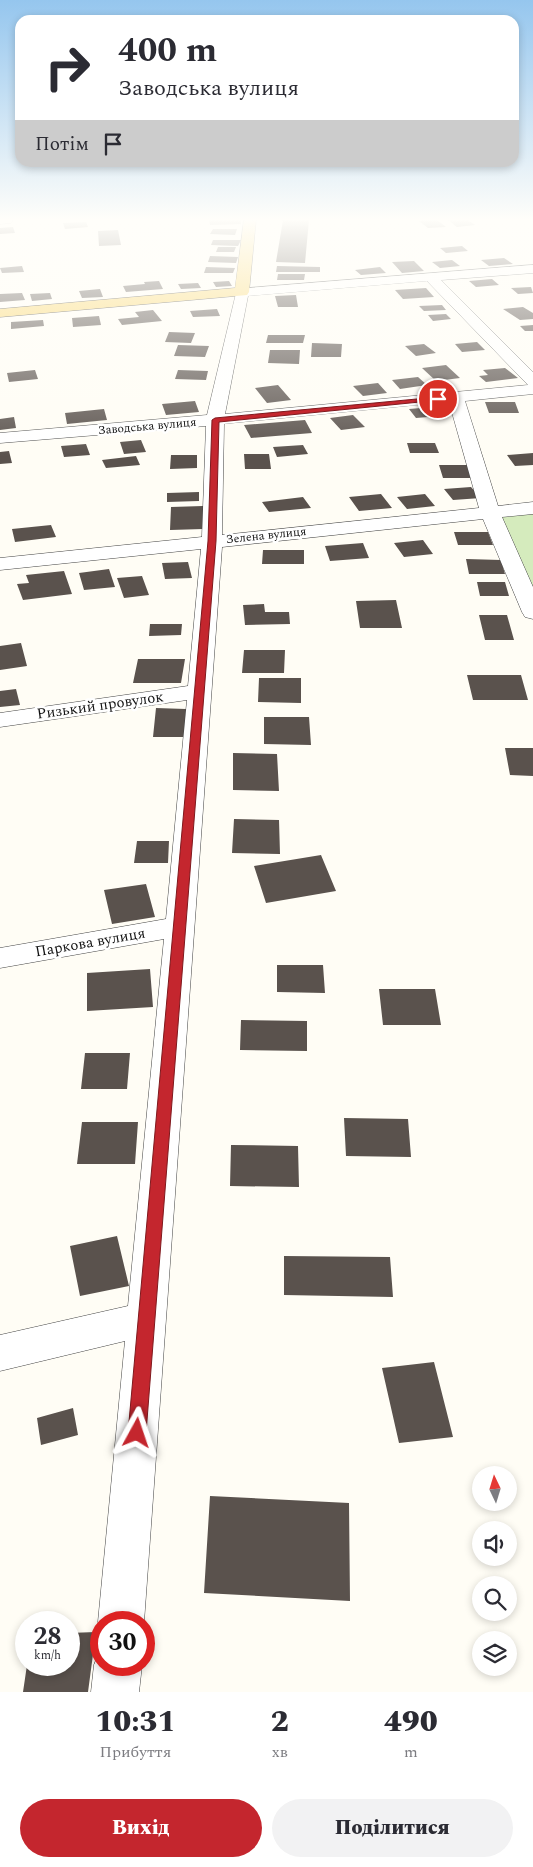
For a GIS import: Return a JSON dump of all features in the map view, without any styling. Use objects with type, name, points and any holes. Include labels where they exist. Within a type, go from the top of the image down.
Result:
[{"type":"main road","points":[[0,312],[158,299]]},
{"type":"street","points":[[122,1611],[212,541],[215,420],[241,299]]},
{"type":"street","points":[[452,299],[533,382]]},
{"type":"street","name":"Заводська вулиця","points":[[0,438],[215,420],[533,389]]},
{"type":"street","points":[[456,397],[490,512],[533,612]]},
{"type":"street","name":"Зелена вулиця","points":[[0,564],[533,508]]},
{"type":"street","name":"Ризький провулок","points":[[0,720],[200,691]]},
{"type":"street","name":"Паркова вулиця","points":[[0,958],[180,926]]},
{"type":"street","points":[[0,1353],[147,1319]]},
{"type":"street","points":[[115,1692],[117,1676]]},
{"type":"green space","points":[[533,508],[533,612],[490,512]]},
{"type":"building","points":[[0,299],[25,300],[0,302]]},
{"type":"building","points":[[31,299],[52,299],[32,301]]},
{"type":"building","points":[[276,299],[297,299],[298,307],[278,307]]},
{"type":"building","points":[[442,305],[446,310],[424,311],[419,306]]},
{"type":"building","points":[[523,307],[533,313],[533,319],[520,320],[503,309]]},
{"type":"building","points":[[217,309],[220,316],[193,317],[190,311]]},
{"type":"building","points":[[153,310],[162,321],[122,325],[118,319],[139,317],[135,312]]},
{"type":"building","points":[[446,314],[451,319],[433,321],[428,315]]},
{"type":"building","points":[[99,316],[101,325],[73,327],[72,318]]},
{"type":"building","points":[[43,320],[44,326],[11,329],[11,322]]},
{"type":"building","points":[[533,325],[533,331],[525,331],[520,326]]},
{"type":"building","points":[[169,332],[195,333],[191,343],[165,342]]},
{"type":"building","points":[[268,335],[305,335],[303,343],[266,343]]},
{"type":"building","points":[[477,342],[485,350],[462,352],[455,344]]},
{"type":"building","points":[[312,343],[342,344],[341,357],[311,357]]},
{"type":"building","points":[[424,344],[436,353],[416,356],[405,346]]},
{"type":"building","points":[[178,345],[209,346],[205,357],[174,356]]},
{"type":"building","points":[[270,350],[300,350],[299,364],[268,363]]},
{"type":"building","points":[[446,365],[460,378],[436,381],[422,368]]},
{"type":"building","points":[[505,368],[518,378],[486,382],[479,376],[488,375],[483,370]]},
{"type":"building","points":[[35,370],[38,379],[9,382],[7,373]]},
{"type":"building","points":[[178,370],[208,371],[206,380],[175,379]]},
{"type":"building","points":[[418,377],[427,385],[400,389],[392,380]]},
{"type":"building","points":[[378,383],[387,393],[363,396],[353,386]]},
{"type":"building","points":[[278,385],[291,400],[267,403],[255,388]]},
{"type":"building","points":[[195,401],[199,412],[166,415],[162,404]]},
{"type":"building","points":[[485,402],[515,402],[519,413],[489,413]]},
{"type":"building","points":[[445,406],[452,415],[416,418],[409,409]]},
{"type":"building","points":[[104,409],[107,420],[67,424],[65,413]]},
{"type":"building","points":[[353,415],[365,427],[341,430],[330,418]]},
{"type":"building","points":[[14,417],[16,428],[0,430],[0,419]]},
{"type":"building","points":[[305,420],[312,433],[251,438],[244,425]]},
{"type":"building","points":[[141,440],[146,452],[124,454],[120,442]]},
{"type":"building","points":[[407,443],[435,443],[439,453],[410,453]]},
{"type":"building","points":[[86,444],[90,455],[64,457],[61,446]]},
{"type":"building","points":[[303,445],[308,454],[277,457],[273,447]]},
{"type":"building","points":[[9,451],[12,463],[0,464],[0,452]]},
{"type":"building","points":[[533,453],[533,465],[515,466],[507,455]]},
{"type":"building","points":[[244,454],[269,454],[271,469],[245,469]]},
{"type":"building","points":[[171,455],[197,455],[197,468],[170,469]]},
{"type":"building","points":[[136,456],[140,465],[106,468],[102,460]]},
{"type":"building","points":[[439,465],[473,465],[478,478],[443,478]]},
{"type":"building","points":[[471,487],[481,498],[453,500],[444,489]]},
{"type":"building","points":[[199,492],[199,501],[167,502],[167,493]]},
{"type":"building","points":[[381,494],[392,508],[359,511],[349,497]]},
{"type":"building","points":[[425,494],[435,506],[407,509],[397,497]]},
{"type":"building","points":[[303,497],[311,508],[269,512],[262,502]]},
{"type":"building","points":[[203,506],[203,529],[170,530],[171,507]]},
{"type":"building","points":[[51,525],[56,537],[15,542],[12,529]]},
{"type":"building","points":[[454,532],[488,532],[493,545],[458,545]]},
{"type":"building","points":[[423,540],[433,554],[404,557],[394,543]]},
{"type":"building","points":[[363,543],[369,558],[330,561],[325,546]]},
{"type":"building","points":[[263,550],[304,550],[304,564],[262,564]]},
{"type":"building","points":[[466,559],[501,560],[505,574],[469,574]]},
{"type":"building","points":[[188,562],[192,578],[165,579],[162,563]]},
{"type":"building","points":[[109,569],[115,587],[84,590],[79,573]]},
{"type":"building","points":[[64,571],[72,594],[23,600],[17,584],[29,583],[26,575]]},
{"type":"building","points":[[142,576],[149,595],[124,598],[117,578]]},
{"type":"building","points":[[477,582],[505,582],[509,596],[480,596]]},
{"type":"building","points":[[396,600],[402,628],[360,628],[356,601]]},
{"type":"building","points":[[264,604],[265,612],[289,612],[290,624],[245,625],[243,605]]},
{"type":"building","points":[[479,615],[507,615],[514,640],[485,640]]},
{"type":"building","points":[[150,624],[182,624],[181,635],[149,636]]},
{"type":"building","points":[[21,643],[27,666],[0,670],[0,646]]},
{"type":"building","points":[[244,650],[285,650],[284,673],[242,673]]},
{"type":"building","points":[[138,659],[185,659],[181,683],[133,683]]},
{"type":"building","points":[[467,675],[521,675],[528,700],[473,700]]},
{"type":"building","points":[[259,678],[301,678],[301,703],[258,702]]},
{"type":"building","points":[[16,689],[20,705],[0,707],[0,691]]},
{"type":"building","points":[[156,708],[186,709],[185,737],[153,737]]},
{"type":"building","points":[[264,717],[309,717],[311,745],[264,744]]},
{"type":"building","points":[[505,748],[533,748],[533,776],[510,775]]},
{"type":"building","points":[[233,753],[277,754],[279,791],[233,790]]},
{"type":"building","points":[[234,819],[279,820],[280,854],[232,853]]},
{"type":"building","points":[[137,841],[169,841],[168,863],[134,863]]},
{"type":"building","points":[[321,855],[336,891],[266,903],[254,866]]},
{"type":"building","points":[[146,884],[155,917],[112,924],[104,890]]},
{"type":"building","points":[[277,965],[323,965],[325,993],[277,992]]},
{"type":"building","points":[[150,969],[153,1007],[87,1011],[87,973]]},
{"type":"building","points":[[379,989],[435,989],[441,1025],[383,1025]]},
{"type":"building","points":[[241,1020],[307,1021],[307,1051],[240,1050]]},
{"type":"building","points":[[85,1053],[130,1053],[127,1089],[81,1089]]},
{"type":"building","points":[[344,1118],[408,1119],[411,1157],[346,1156]]},
{"type":"building","points":[[82,1122],[138,1122],[135,1164],[77,1164]]},
{"type":"building","points":[[231,1145],[298,1146],[299,1187],[230,1186]]},
{"type":"building","points":[[117,1236],[129,1286],[80,1296],[70,1246]]},
{"type":"building","points":[[284,1256],[390,1257],[393,1297],[284,1295]]},
{"type":"building","points":[[434,1362],[453,1437],[399,1443],[382,1368]]},
{"type":"building","points":[[73,1408],[78,1435],[41,1445],[37,1418]]},
{"type":"building","points":[[210,1496],[349,1503],[350,1601],[204,1593]]},
{"type":"building","points":[[90,1632],[90,1676],[88,1692],[23,1692],[25,1676],[80,1676],[80,1633]]},
{"type":"route","points":[[137,1433],[212,541],[215,420],[438,399]]}]
